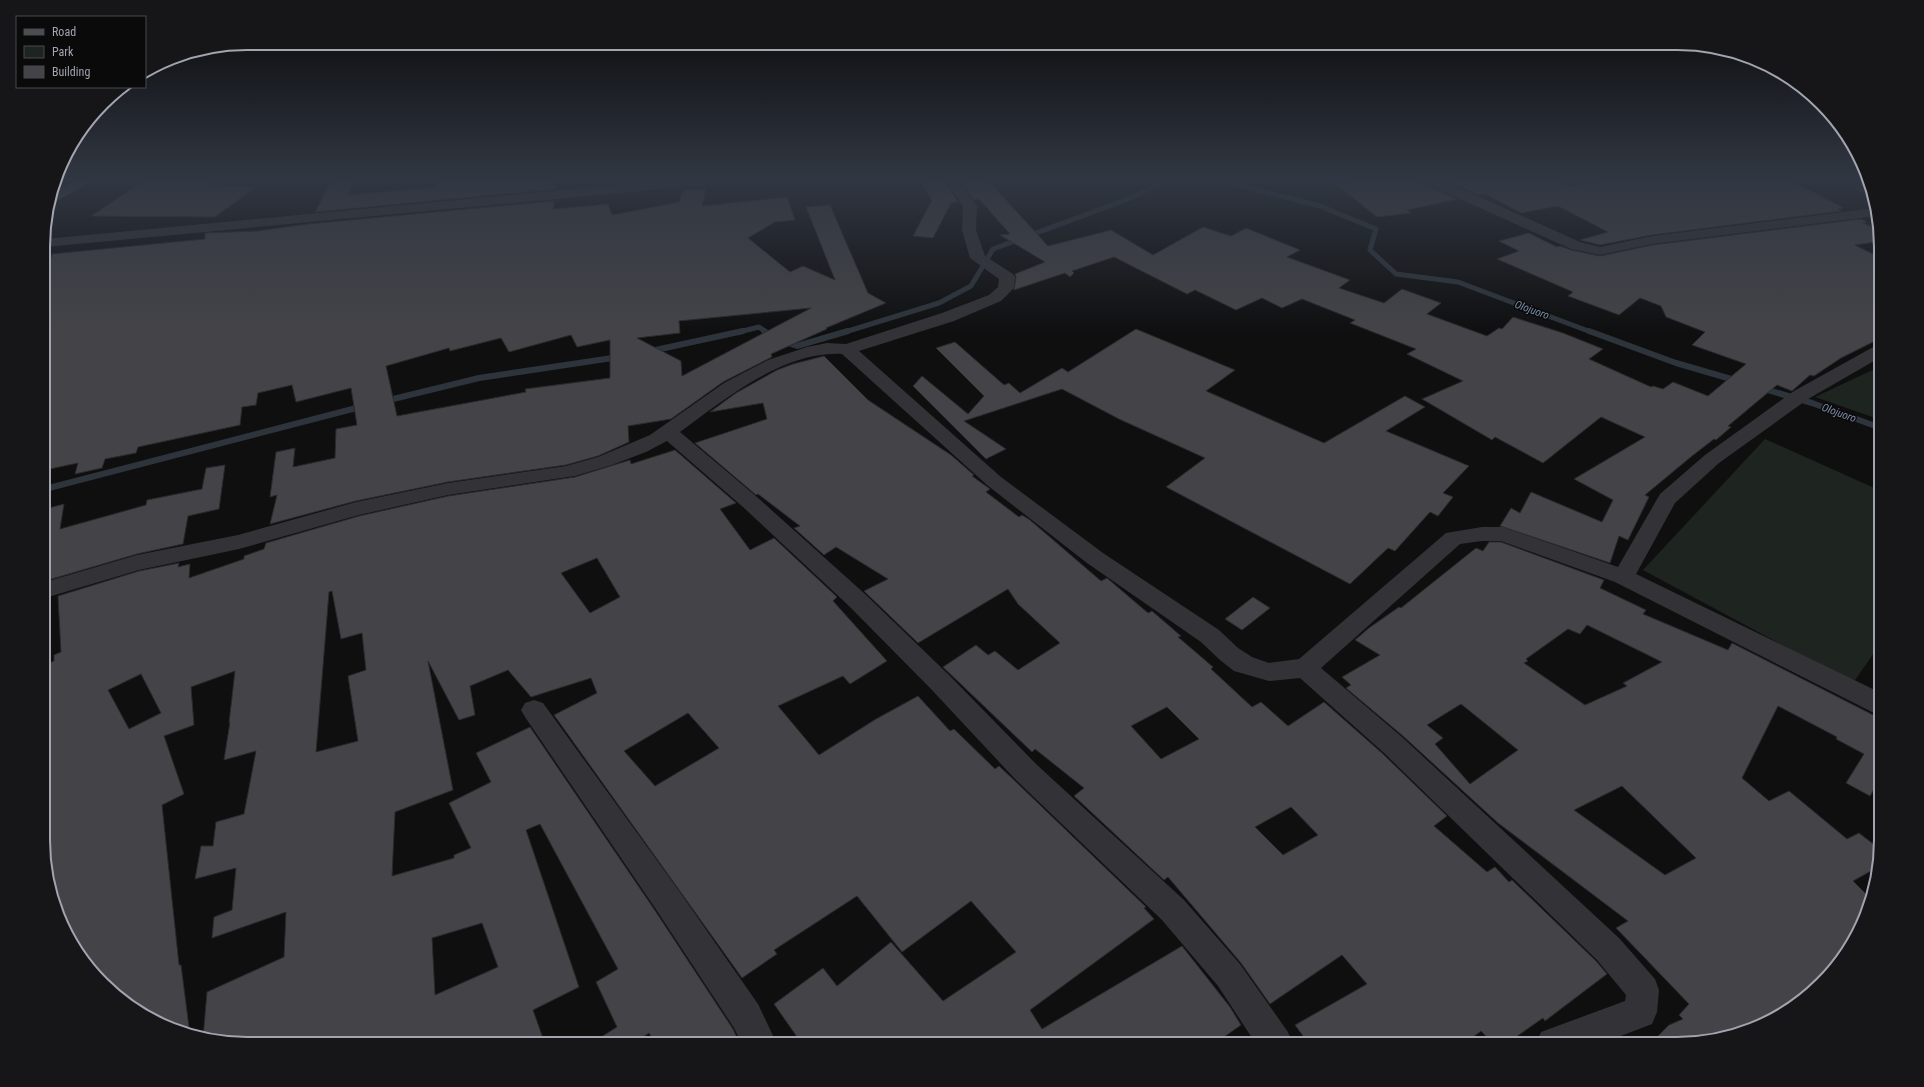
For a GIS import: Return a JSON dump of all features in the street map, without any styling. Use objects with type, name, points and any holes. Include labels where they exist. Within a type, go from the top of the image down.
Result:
[{"type":"street","points":[[50,243],[186,230]]},
{"type":"street","points":[[50,589],[137,563],[239,542],[356,509],[448,489],[568,472],[639,448],[657,439],[730,387],[774,364],[807,352],[827,348],[847,349],[948,317],[995,298],[1006,288],[1007,277],[984,262],[969,230]]},
{"type":"street","points":[[1540,230],[1576,246],[1600,251],[1652,240],[1734,230]]},
{"type":"street","points":[[847,349],[994,481],[1095,558],[1210,636],[1228,654],[1243,664],[1269,672],[1305,668],[1454,538],[1482,534],[1502,534],[1623,577],[1874,702]]},
{"type":"street","points":[[1623,577],[1667,499],[1712,459],[1801,395],[1874,353]]},
{"type":"street","points":[[667,431],[750,502],[857,600],[940,682],[1026,772],[1173,910],[1229,975],[1271,1037]]},
{"type":"street","points":[[1305,668],[1393,745],[1608,948],[1643,990],[1640,1012],[1572,1037]]},
{"type":"street","points":[[534,710],[670,904],[746,1016],[756,1037]]},
{"type":"green space","points":[[1874,369],[1874,418],[1815,397]]},
{"type":"green space","points":[[1765,439],[1874,488],[1874,653],[1853,683],[1643,570]]},
{"type":"building","points":[[266,230],[762,230],[748,238],[790,272],[803,266],[835,280],[815,230],[841,230],[868,293],[886,303],[826,328],[827,329],[771,354],[772,357],[723,382],[671,419],[628,426],[629,442],[598,456],[566,465],[448,482],[356,501],[270,524],[277,495],[270,497],[276,452],[295,448],[293,467],[335,458],[336,429],[357,425],[351,388],[296,402],[292,385],[258,393],[256,405],[242,407],[240,425],[138,447],[136,453],[105,459],[102,468],[75,474],[78,463],[50,469],[50,262],[52,254],[205,239],[205,233]],"holes":[[[811,308],[682,376],[681,361],[637,338],[680,333],[679,321]],[[571,335],[577,347],[610,340],[610,378],[525,389],[526,392],[397,416],[386,366],[449,348],[450,351],[501,338],[509,352]]]},
{"type":"building","points":[[916,230],[937,230],[933,238],[913,236]]},
{"type":"building","points":[[1006,230],[1033,230],[1048,246],[1111,230],[1153,255],[1198,230],[1211,230],[1231,236],[1243,230],[1250,230],[1300,250],[1287,257],[1350,280],[1339,288],[1384,303],[1402,289],[1441,303],[1427,314],[1487,336],[1499,328],[1502,329],[1513,317],[1563,333],[1603,349],[1589,359],[1651,387],[1653,386],[1663,389],[1673,382],[1708,396],[1746,364],[1692,345],[1705,332],[1666,317],[1661,306],[1640,298],[1619,315],[1568,296],[1573,292],[1497,259],[1519,251],[1499,241],[1529,233],[1557,247],[1560,246],[1571,250],[1600,256],[1652,245],[1775,230],[1873,230],[1874,242],[1855,245],[1874,254],[1874,342],[1841,358],[1814,376],[1810,375],[1792,391],[1777,385],[1728,426],[1731,427],[1716,440],[1714,439],[1692,456],[1645,495],[1649,497],[1628,540],[1619,536],[1610,563],[1500,526],[1511,508],[1520,513],[1531,492],[1602,522],[1613,500],[1574,479],[1645,437],[1601,417],[1543,463],[1495,437],[1492,440],[1422,399],[1463,381],[1407,354],[1416,349],[1350,323],[1355,320],[1302,299],[1282,308],[1262,298],[1236,310],[1195,290],[1187,294],[1114,257],[1072,271],[1074,273],[1070,277],[1065,273],[1014,290],[1015,274],[1045,262],[1000,235],[1010,234]]},
{"type":"building","points":[[1604,230],[1694,230],[1652,235],[1600,245],[1580,240],[1608,232]]},
{"type":"building","points":[[1136,329],[1235,370],[1206,391],[1324,443],[1405,396],[1425,407],[1386,431],[1469,466],[1443,493],[1453,497],[1438,516],[1430,512],[1395,551],[1388,548],[1350,584],[1166,487],[1205,458],[1119,419],[1062,389],[964,421],[1006,449],[986,459],[913,386],[922,376],[968,414],[984,396],[936,348],[955,342],[1004,385],[1009,383],[1020,393],[1062,368],[1068,372]]},
{"type":"building","points":[[824,356],[868,400],[951,455],[974,475],[972,476],[990,489],[986,492],[1019,517],[1022,515],[1030,520],[1101,581],[1107,578],[1148,613],[1152,611],[1181,636],[1178,637],[1213,667],[1211,669],[1252,707],[1261,702],[1288,726],[1324,702],[1383,754],[1447,816],[1434,826],[1487,872],[1495,867],[1509,882],[1512,880],[1596,961],[1607,974],[1545,1021],[1543,1018],[1516,1037],[1487,1037],[1481,1031],[1473,1037],[1304,1037],[1295,1025],[1367,984],[1342,955],[1270,1004],[1241,963],[1168,877],[1164,880],[1074,796],[1084,788],[1035,749],[1032,752],[943,667],[976,645],[988,655],[995,651],[1018,670],[1060,643],[1018,604],[1008,589],[918,643],[864,591],[888,579],[836,547],[824,555],[794,528],[800,526],[758,494],[756,495],[695,443],[767,419],[763,403],[710,412],[736,393],[777,370]],"holes":[[[1167,707],[1199,739],[1161,759],[1131,726]],[[1291,807],[1318,835],[1283,855],[1255,827]]]},
{"type":"building","points":[[675,450],[736,503],[720,509],[750,550],[774,538],[837,597],[833,601],[887,661],[850,684],[843,676],[778,706],[819,755],[876,719],[918,696],[950,731],[954,729],[995,769],[999,766],[1146,907],[1144,908],[1154,919],[1030,1010],[1042,1029],[1182,946],[1230,1007],[1241,1025],[1224,1037],[797,1037],[774,1004],[823,968],[837,986],[891,942],[943,1001],[1016,952],[971,901],[902,952],[857,896],[774,950],[777,954],[742,978],[554,715],[597,693],[591,678],[531,697],[508,670],[470,686],[475,715],[459,720],[428,661],[453,790],[395,812],[392,876],[454,858],[454,855],[471,848],[449,803],[491,782],[476,753],[530,727],[654,909],[733,1029],[737,1037],[651,1037],[649,1033],[643,1037],[601,1037],[617,1027],[596,982],[618,969],[540,824],[526,830],[579,987],[533,1010],[543,1037],[234,1037],[204,1032],[207,992],[284,957],[286,912],[212,938],[214,917],[232,910],[236,868],[195,879],[201,846],[213,846],[216,822],[244,814],[256,751],[224,760],[230,722],[229,723],[235,671],[191,687],[194,725],[164,736],[184,794],[162,805],[179,965],[181,965],[189,1028],[160,1017],[138,1004],[117,988],[99,970],[83,949],[70,927],[60,903],[50,853],[50,663],[54,661],[54,655],[61,652],[58,596],[139,571],[179,563],[178,567],[190,564],[189,578],[244,559],[244,556],[264,549],[266,543],[359,516],[448,496],[575,477],[630,460],[631,464]],"holes":[[[597,558],[620,597],[590,613],[561,573]],[[332,591],[341,639],[362,633],[366,670],[348,676],[358,741],[316,752],[329,592]],[[141,674],[161,713],[129,729],[108,690]],[[688,713],[719,748],[655,786],[624,751]],[[482,923],[498,967],[435,995],[432,938]]]},
{"type":"building","points":[[225,465],[219,509],[188,516],[183,544],[137,554],[50,580],[50,508],[64,504],[60,529],[146,505],[147,500],[202,489],[206,468]]},
{"type":"building","points":[[1489,542],[1501,542],[1604,580],[1600,588],[1646,610],[1643,614],[1728,650],[1732,643],[1874,715],[1874,789],[1870,796],[1846,783],[1864,754],[1836,739],[1837,737],[1778,706],[1742,778],[1769,801],[1789,791],[1847,839],[1859,833],[1874,845],[1871,871],[1853,881],[1866,894],[1864,903],[1848,938],[1825,970],[1807,988],[1786,1004],[1764,1017],[1740,1027],[1690,1037],[1657,1037],[1669,1025],[1683,1019],[1679,1015],[1689,1004],[1616,928],[1628,921],[1498,823],[1403,736],[1346,688],[1351,685],[1342,677],[1380,655],[1355,640],[1369,628],[1399,607],[1401,608],[1476,548],[1483,551]],"holes":[[[1587,625],[1662,662],[1623,683],[1627,686],[1585,705],[1524,663],[1528,661],[1526,659],[1568,629],[1580,634]],[[1461,704],[1518,750],[1470,784],[1435,744],[1443,738],[1427,725]],[[1622,786],[1696,858],[1665,875],[1574,810]]]},
{"type":"building","points":[[1253,597],[1270,608],[1242,630],[1225,619]]},
{"type":"waterway","points":[[845,332],[939,303],[971,286],[993,249],[1045,230]]},
{"type":"waterway","name":"Olojuoro","points":[[1376,230],[1370,250],[1396,274],[1458,282],[1591,332]]},
{"type":"waterway","points":[[743,331],[759,327],[766,332]]},
{"type":"waterway","points":[[651,351],[743,331]]},
{"type":"waterway","points":[[739,332],[743,331]]},
{"type":"waterway","points":[[764,331],[773,336]]},
{"type":"waterway","points":[[782,341],[797,346],[848,331]]},
{"type":"waterway","name":"Olojuoro","points":[[1589,331],[1676,363],[1738,381]]},
{"type":"waterway","points":[[385,401],[479,378],[619,357]]},
{"type":"waterway","name":"Olojuoro","points":[[1761,388],[1812,403],[1874,425]]},
{"type":"waterway","points":[[50,488],[364,406]]}]
